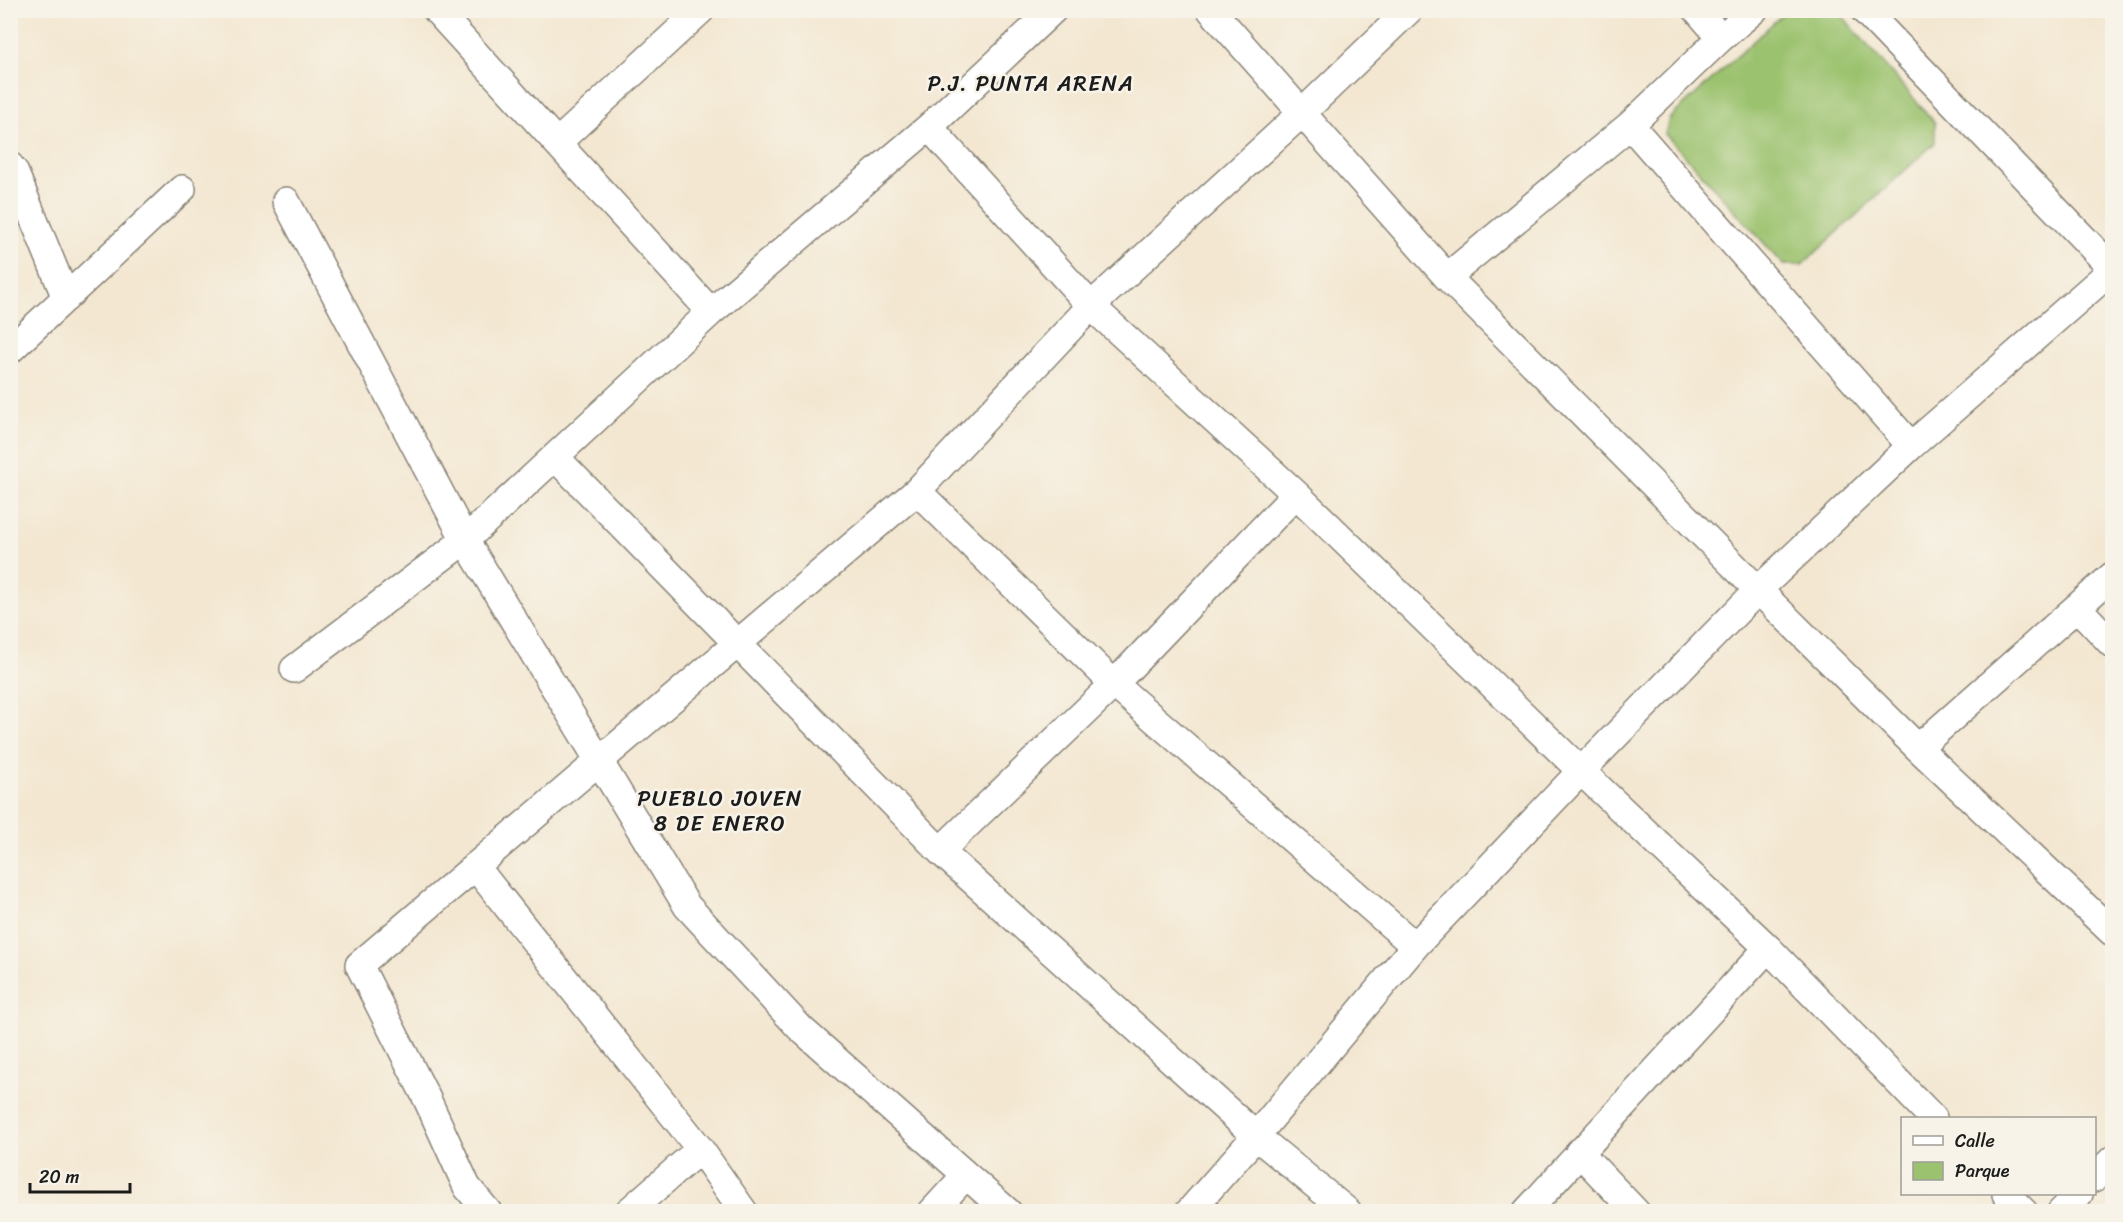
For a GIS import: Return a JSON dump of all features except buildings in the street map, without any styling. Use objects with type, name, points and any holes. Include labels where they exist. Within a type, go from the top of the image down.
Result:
[{"type":"street","points":[[436,10],[711,312]]},
{"type":"street","points":[[557,143],[701,10]]},
{"type":"street","points":[[294,669],[465,540],[711,312],[929,127],[1053,10]]},
{"type":"street","points":[[1211,10],[1447,278],[1918,748],[2112,932]]},
{"type":"street","points":[[488,1212],[467,1187],[427,1099],[359,965],[917,491],[1091,306],[1303,112],[1409,10]]},
{"type":"street","points":[[1697,10],[1721,38]]},
{"type":"street","points":[[1447,278],[1630,125],[1721,38],[1754,10]]},
{"type":"street","points":[[1189,1212],[1416,946],[1581,771],[1758,590],[1911,446],[2112,269],[1864,10]]},
{"type":"street","points":[[1630,125],[1911,446]]},
{"type":"street","points":[[929,127],[1091,306],[1296,495],[1768,948],[1932,1117]]},
{"type":"street","points":[[10,166],[66,298]]},
{"type":"street","points":[[10,350],[182,189]]},
{"type":"street","points":[[286,201],[465,540],[687,906],[800,1028],[1008,1212]]},
{"type":"street","points":[[555,457],[940,851],[1256,1136],[1348,1212]]},
{"type":"street","points":[[917,491],[1114,684],[1416,946]]},
{"type":"street","points":[[940,851],[1114,684],[1296,495]]},
{"type":"street","points":[[1918,748],[2112,576]]},
{"type":"street","points":[[2077,607],[2112,644]]},
{"type":"street","points":[[475,866],[700,1149],[744,1212]]},
{"type":"street","points":[[1526,1212],[1768,948]]},
{"type":"street","points":[[628,1212],[700,1149]]},
{"type":"street","points":[[1579,1152],[1636,1212]]},
{"type":"street","points":[[2096,1176],[2112,1160]]},
{"type":"street","points":[[932,1212],[966,1175]]},
{"type":"street","points":[[2008,1195],[2024,1212]]},
{"type":"street","points":[[2061,1212],[2078,1195]]},
{"type":"green space","points":[[1786,11],[1838,11],[1935,123],[1935,143],[1802,265],[1784,265],[1665,134],[1669,119]]},
{"type":"district","name":"P.J. PUNTA ARENA","points":[[1031,83]]},
{"type":"district","name":"PUEBLO JOVEN 8 DE ENERO","points":[[720,810]]}]
